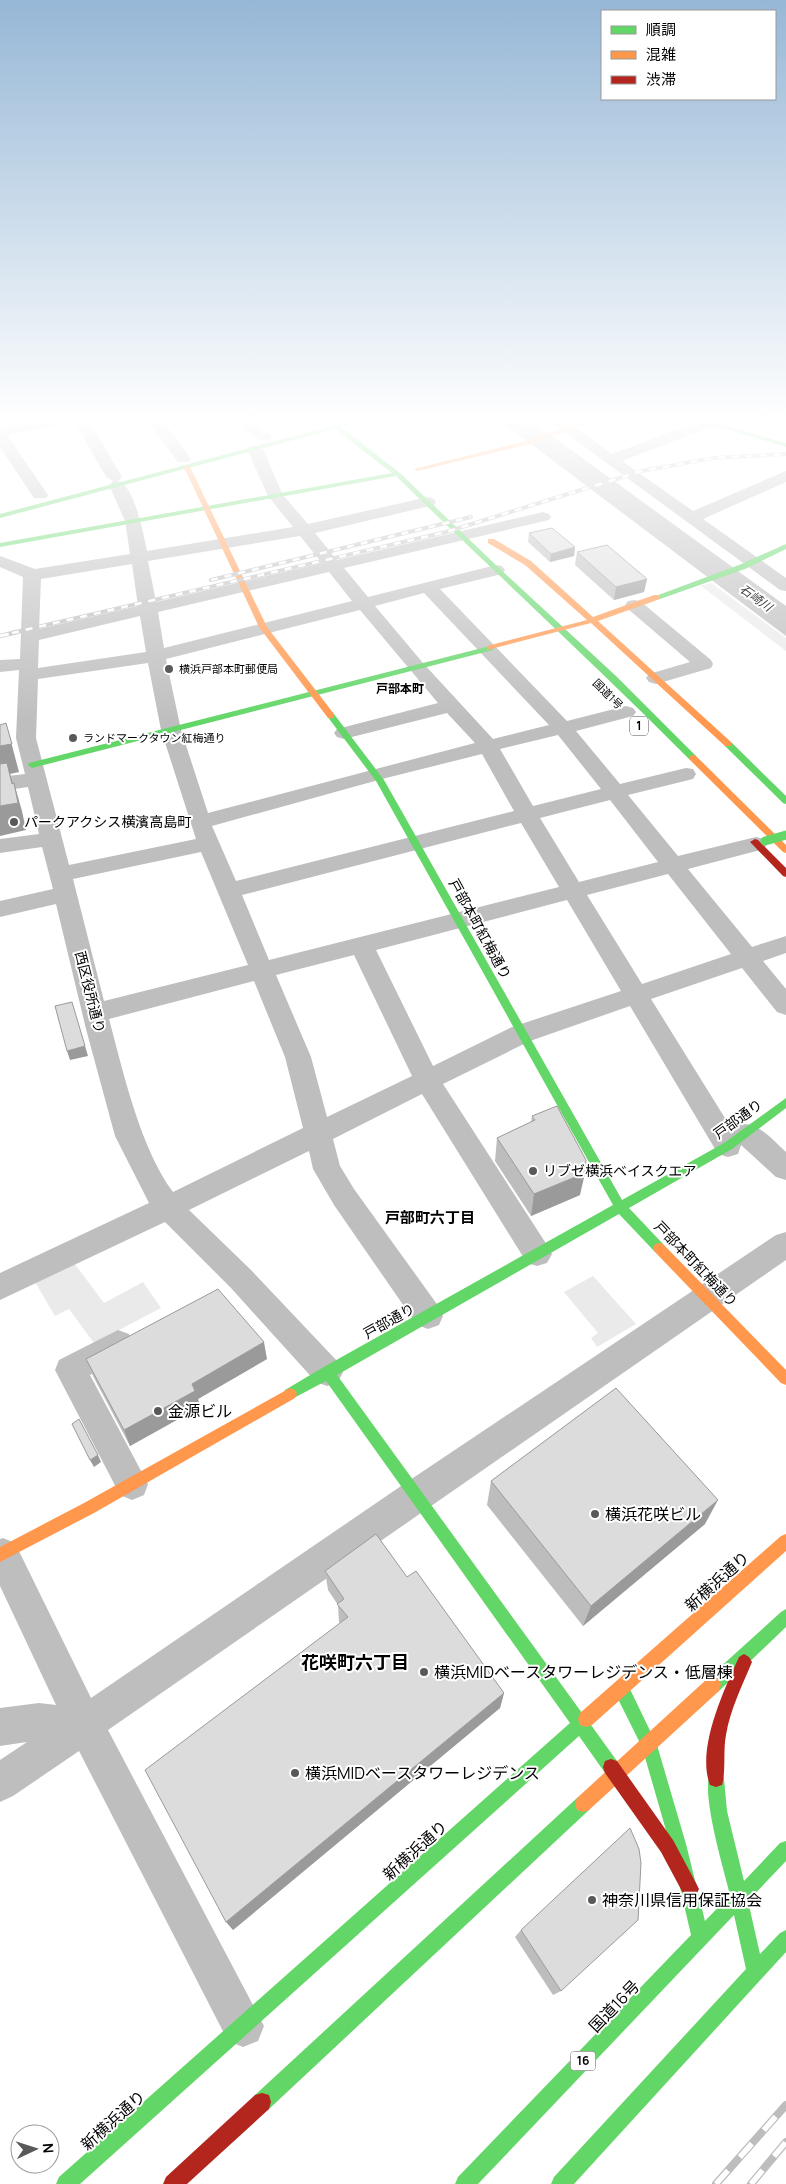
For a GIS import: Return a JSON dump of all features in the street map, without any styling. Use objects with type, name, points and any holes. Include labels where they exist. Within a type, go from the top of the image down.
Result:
[{"type":"main road","points":[[0,545],[145,519]]},
{"type":"main road","name":"戸部本町紅梅通り","points":[[211,519],[264,628],[376,774],[620,1207],[786,1378]]},
{"type":"main road","name":"国道1号","points":[[455,519],[528,563],[656,678],[786,801]]},
{"type":"main road","name":"国道1号","points":[[477,533],[511,596],[558,643]]},
{"type":"main road","name":"国道1号","points":[[477,533],[588,634]]},
{"type":"main road","points":[[34,772],[171,730],[579,625],[705,581],[786,546]]},
{"type":"main road","name":"国道1号","points":[[498,571],[562,629],[786,850]]},
{"type":"main road","points":[[786,835],[757,841],[786,874]]},
{"type":"main road","name":"戸部通り","points":[[2,1555],[132,1484],[737,1140],[786,1102]]},
{"type":"main road","points":[[327,1372],[666,1846],[690,1889]]},
{"type":"main road","name":"新横浜通り","points":[[66,2184],[786,1541]]},
{"type":"main road","points":[[173,2184],[786,1617]]},
{"type":"main road","points":[[750,1650],[734,1681],[718,1722],[714,1760],[719,1811],[756,1973]]},
{"type":"main road","points":[[621,1688],[649,1745],[690,1889],[701,1939]]},
{"type":"main road","name":"国道16号","points":[[465,2184],[786,1849]]},
{"type":"main road","points":[[560,2184],[786,1939]]},
{"type":"street","points":[[295,519],[416,667],[488,746],[572,890],[637,994],[737,1140],[786,1169]]},
{"type":"street","points":[[0,561],[31,575],[304,530],[353,519]]},
{"type":"street","points":[[31,636],[535,519]]},
{"type":"street","points":[[693,519],[748,564],[786,586]]},
{"type":"street","points":[[133,521],[156,656],[171,730],[200,822],[210,842],[298,1057],[327,1169],[341,1193],[428,1316]]},
{"type":"street","points":[[0,666],[29,669],[156,656],[498,571]]},
{"type":"street","name":"西区役所通り","points":[[31,575],[33,581],[26,738],[95,1013],[129,1136],[156,1191],[228,1286],[327,1372]]},
{"type":"street","points":[[429,588],[563,728],[786,1006]]},
{"type":"street","points":[[634,605],[704,664],[656,678]]},
{"type":"street","points":[[344,733],[450,706]]},
{"type":"street","points":[[200,822],[376,774],[626,712]]},
{"type":"street","points":[[0,784],[34,772]]},
{"type":"street","points":[[229,891],[686,774]]},
{"type":"street","points":[[0,846],[51,839]]},
{"type":"street","points":[[95,1013],[361,944],[458,921],[757,841]]},
{"type":"street","points":[[0,909],[63,884],[210,842]]},
{"type":"street","points":[[361,944],[428,1080],[537,1254]]},
{"type":"street","points":[[0,1287],[521,1034],[786,944]]},
{"type":"street","points":[[0,1783],[786,1244]]},
{"type":"street","points":[[132,1484],[70,1370],[138,1334]]},
{"type":"street","points":[[2,1555],[85,1725],[243,2026]]},
{"type":"street","points":[[0,1727],[39,1722],[85,1725]]},
{"type":"shaded area","points":[[711,583],[786,638],[786,651],[701,586]]},
{"type":"shaded area","points":[[71,1259],[104,1303],[143,1282],[161,1308],[94,1343],[69,1309],[55,1316],[32,1277]]},
{"type":"shaded area","points":[[593,1276],[636,1324],[597,1347],[591,1338],[598,1333],[564,1292]]},
{"type":"water","name":"石崎川","points":[[630,519],[666,519],[786,606],[786,636]]},
{"type":"building","points":[[552,528],[575,547],[551,554],[529,533]]},
{"type":"building","points":[[607,545],[647,579],[616,587],[577,552]]},
{"type":"building","points":[[6,723],[12,744],[0,746],[0,725]]},
{"type":"building","points":[[7,763],[18,803],[0,806],[0,764]]},
{"type":"building","points":[[72,1002],[85,1046],[67,1051],[55,1006]]},
{"type":"building","points":[[557,1106],[586,1160],[585,1173],[534,1194],[497,1138],[535,1120],[532,1116]]},
{"type":"building","points":[[218,1289],[264,1342],[192,1384],[195,1391],[124,1430],[86,1359]]},
{"type":"building","name":"横浜花咲ビル","points":[[616,1388],[718,1500],[591,1606],[491,1481]]},
{"type":"building","points":[[79,1419],[98,1455],[90,1460],[72,1424]]},
{"type":"building","name":"横浜MIDベースタワーレジデンス","points":[[376,1534],[407,1577],[416,1571],[504,1693],[226,1922],[145,1770],[348,1617],[337,1604],[344,1599],[325,1571]]},
{"type":"building","name":"神奈川県信用保証協会","points":[[630,1828],[639,1849],[641,1863],[638,1920],[561,1991],[521,1930]]},
{"type":"railway","points":[[211,580],[463,519]]},
{"type":"railway","points":[[12,633],[446,532],[488,519]]},
{"type":"railway","points":[[0,636],[17,632]]},
{"type":"railway","points":[[716,2184],[786,2105]]},
{"type":"railway","points":[[751,2184],[786,2142]]},
{"type":"traffic: fast","points":[[0,545],[146,519]]},
{"type":"traffic: fast","points":[[444,519],[613,678],[693,758]]},
{"type":"traffic: fast","points":[[657,597],[742,567],[786,546]]},
{"type":"traffic: fast","points":[[32,765],[490,648]]},
{"type":"traffic: fast","points":[[331,716],[380,780],[620,1207],[659,1248]]},
{"type":"traffic: fast","points":[[728,744],[786,801]]},
{"type":"traffic: fast","points":[[765,841],[786,835]]},
{"type":"traffic: fast","points":[[290,1394],[728,1146],[786,1102]]},
{"type":"traffic: fast","points":[[327,1372],[611,1767]]},
{"type":"traffic: fast","points":[[713,1685],[786,1617]]},
{"type":"traffic: fast","points":[[621,1689],[649,1745],[678,1844],[701,1939]]},
{"type":"traffic: fast","points":[[66,2184],[586,1719]]},
{"type":"traffic: fast","points":[[716,1779],[719,1811],[756,1973]]},
{"type":"traffic: fast","points":[[262,2102],[583,1804]]},
{"type":"traffic: fast","points":[[465,2184],[786,1849]]},
{"type":"traffic: fast","points":[[561,2184],[786,1939]]},
{"type":"traffic: slow","points":[[212,519],[263,627],[331,716]]},
{"type":"traffic: slow","points":[[491,541],[528,563],[728,744]]},
{"type":"traffic: slow","points":[[490,648],[579,625],[657,597]]},
{"type":"traffic: slow","points":[[693,758],[786,850]]},
{"type":"traffic: slow","points":[[659,1248],[786,1379]]},
{"type":"traffic: slow","points":[[0,1555],[89,1508],[290,1394]]},
{"type":"traffic: slow","points":[[586,1719],[786,1541]]},
{"type":"traffic: slow","points":[[583,1804],[713,1685]]},
{"type":"traffic: jam","points":[[755,842],[786,874]]},
{"type":"traffic: jam","points":[[716,1779],[715,1762],[718,1733],[726,1705],[744,1662]]},
{"type":"traffic: jam","points":[[611,1767],[667,1846],[690,1889]]},
{"type":"traffic: jam","points":[[173,2184],[262,2102]]},
{"type":"place","name":"横浜戸部本町郵便局","points":[[169,669]]},
{"type":"place","name":"ランドマークタウン紅梅通り","points":[[73,738]]},
{"type":"place","name":"パークアクシス横濱高島町","points":[[14,822]]},
{"type":"place","name":"リブゼ横浜ベイスクエア","points":[[533,1171]]},
{"type":"place","name":"金源ビル","points":[[158,1411]]},
{"type":"place","name":"横浜花咲ビル","points":[[595,1514]]},
{"type":"place","name":"横浜MIDベースタワーレジデンス・低層棟","points":[[424,1672]]},
{"type":"place","name":"横浜MIDベースタワーレジデンス","points":[[295,1773]]},
{"type":"place","name":"神奈川県信用保証協会","points":[[592,1900]]},
{"type":"district","name":"戸部本町","points":[[400,689]]},
{"type":"district","name":"戸部町六丁目","points":[[430,1218]]},
{"type":"district","name":"花咲町六丁目","points":[[355,1663]]}]
